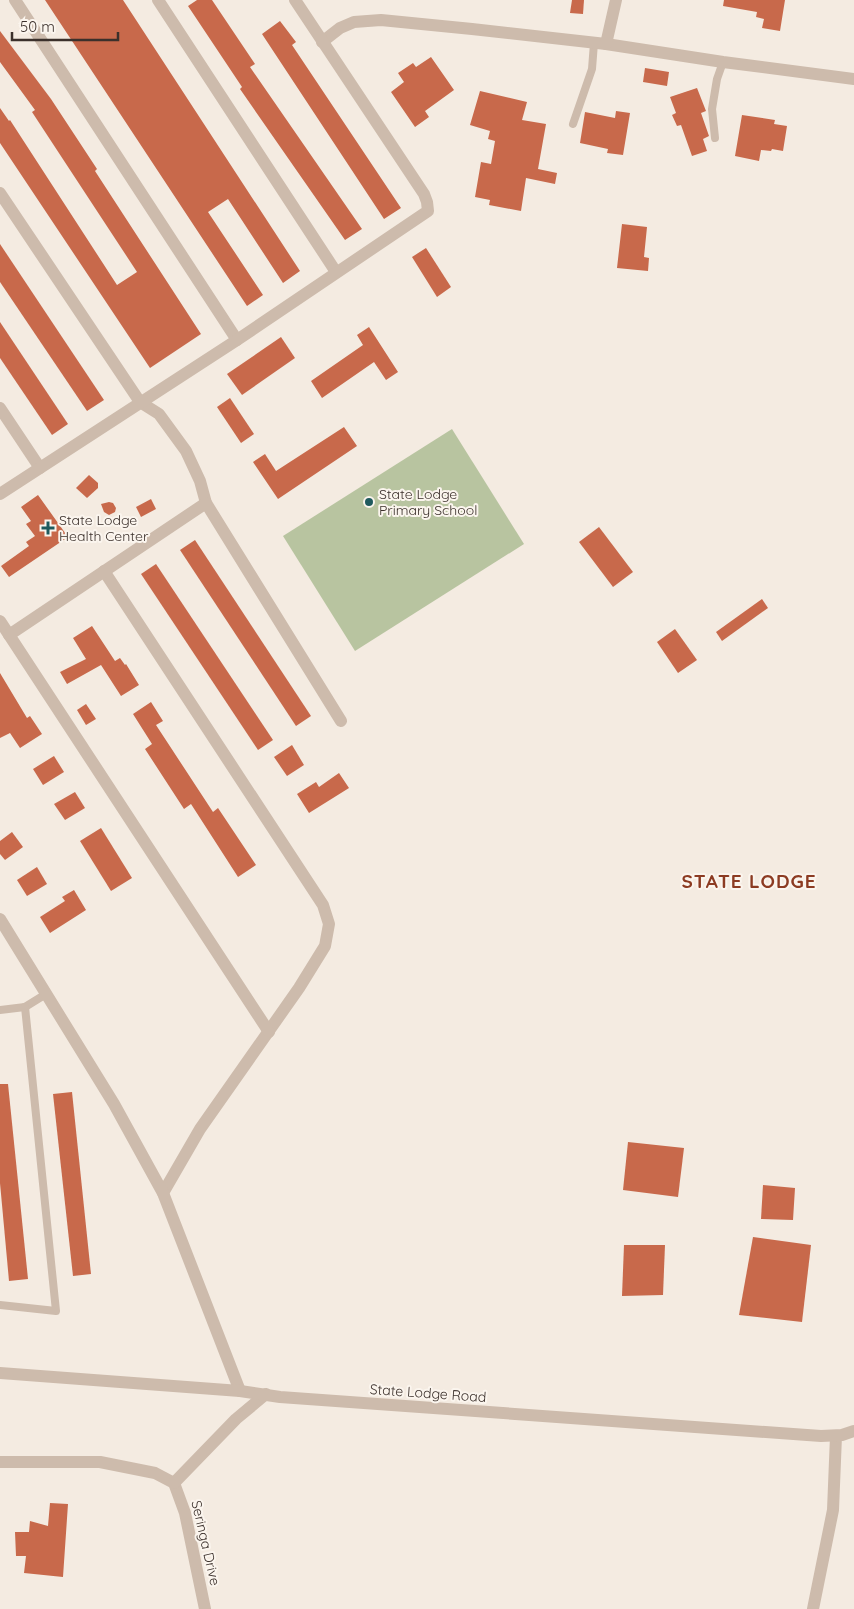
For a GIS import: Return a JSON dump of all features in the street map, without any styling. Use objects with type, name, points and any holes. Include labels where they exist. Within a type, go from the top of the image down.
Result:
[{"type":"street","points":[[15,0],[237,340]]},
{"type":"street","points":[[158,0],[336,272]]},
{"type":"street","points":[[0,494],[237,340],[428,212],[424,194],[295,0]]},
{"type":"street","points":[[600,43],[616,0]]},
{"type":"street","points":[[322,42],[340,28],[354,22],[381,20],[600,43],[723,62],[854,79]]},
{"type":"street","points":[[0,193],[140,402],[159,414],[186,451],[200,481],[206,503],[341,721]]},
{"type":"street","points":[[0,408],[40,468]]},
{"type":"street","points":[[9,635],[206,503]]},
{"type":"street","points":[[104,571],[323,905],[329,924],[325,946],[269,1032],[200,1129],[163,1193]]},
{"type":"street","points":[[0,622],[269,1032]]},
{"type":"street","points":[[0,919],[114,1104],[163,1193],[240,1391]]},
{"type":"street","name":"State Lodge Road","points":[[0,1373],[240,1391],[289,1398],[812,1436],[836,1436],[854,1432]]},
{"type":"street","points":[[0,1462],[100,1462],[155,1473],[174,1483],[208,1446],[266,1394]]},
{"type":"street","points":[[813,1609],[834,1510],[836,1436]]},
{"type":"street","name":"Seringa Drive","points":[[174,1483],[185,1513],[205,1609]]},
{"type":"lane","points":[[573,124],[600,43]]},
{"type":"lane","points":[[715,138],[712,109],[717,79],[723,62]]},
{"type":"lane","points":[[0,1010],[25,1007],[46,994]]},
{"type":"lane","points":[[0,1305],[56,1311],[25,1007]]},
{"type":"green space","points":[[452,429],[524,544],[355,651],[283,536]]},
{"type":"building","points":[[45,0],[123,0],[300,271],[283,283],[228,199],[208,212],[263,295],[247,306]]},
{"type":"building","points":[[197,0],[212,0],[255,64],[250,67],[362,229],[345,240],[240,89],[242,87],[188,6]]},
{"type":"building","points":[[572,0],[584,0],[583,14],[570,13]]},
{"type":"building","points":[[724,0],[785,0],[780,31],[762,28],[764,19],[756,17],[757,12],[723,6]]},
{"type":"building","points":[[280,21],[296,42],[292,45],[401,208],[384,219],[262,34]]},
{"type":"building","points":[[0,31],[51,99],[97,169],[95,171],[201,334],[150,368],[0,143],[0,108],[10,120],[117,285],[137,272],[32,112],[35,110],[0,62]]},
{"type":"building","points":[[431,57],[454,90],[425,111],[429,117],[415,127],[391,92],[404,82],[398,73],[413,63],[416,67]]},
{"type":"building","points":[[645,68],[669,72],[667,86],[643,82]]},
{"type":"building","points":[[697,88],[706,111],[701,113],[709,136],[703,139],[707,151],[692,156],[681,125],[677,126],[672,115],[676,113],[670,97]]},
{"type":"building","points":[[480,91],[527,102],[522,120],[546,124],[538,169],[557,173],[555,184],[526,178],[521,211],[489,205],[490,200],[475,197],[481,162],[491,164],[495,141],[488,139],[490,131],[470,125]]},
{"type":"building","points":[[616,111],[630,113],[623,155],[607,153],[608,149],[580,143],[585,112],[615,118]]},
{"type":"building","points":[[742,115],[775,120],[774,124],[787,126],[783,151],[761,150],[759,161],[735,156]]},
{"type":"building","points":[[622,224],[647,227],[644,257],[649,258],[648,271],[617,268]]},
{"type":"building","points":[[0,244],[104,400],[87,411],[0,282]]},
{"type":"building","points":[[426,248],[451,287],[437,297],[412,257]]},
{"type":"building","points":[[0,322],[68,424],[52,435],[0,358]]},
{"type":"building","points":[[369,327],[398,372],[386,380],[374,362],[322,398],[311,381],[363,345],[357,335]]},
{"type":"building","points":[[281,337],[295,358],[242,395],[227,374]]},
{"type":"building","points":[[230,398],[254,434],[241,443],[217,407]]},
{"type":"building","points":[[344,427],[357,446],[278,499],[253,462],[265,454],[276,471]]},
{"type":"building","points":[[89,475],[98,483],[98,488],[87,498],[76,488]]},
{"type":"building","points":[[38,495],[68,537],[9,577],[1,566],[29,546],[26,542],[35,536],[26,524],[31,521],[21,507]]},
{"type":"building","points":[[151,499],[156,509],[141,517],[136,507]]},
{"type":"building","points":[[113,503],[116,508],[115,512],[109,515],[104,512],[101,504]]},
{"type":"building","points":[[599,527],[633,572],[613,587],[579,542]]},
{"type":"building","points":[[195,540],[311,716],[296,726],[180,550]]},
{"type":"building","points":[[156,564],[273,740],[258,750],[141,574]]},
{"type":"building","points":[[762,599],[768,608],[722,641],[716,632]]},
{"type":"building","points":[[92,626],[115,661],[120,658],[126,664],[139,685],[121,696],[101,665],[67,684],[60,672],[86,659],[73,638]]},
{"type":"building","points":[[675,629],[697,660],[678,673],[657,642]]},
{"type":"building","points":[[0,673],[27,718],[30,716],[42,734],[20,748],[10,733],[0,738]]},
{"type":"building","points":[[151,702],[163,721],[156,725],[213,812],[218,808],[256,865],[238,877],[191,804],[184,809],[145,749],[152,744],[133,714]]},
{"type":"building","points":[[86,704],[96,719],[86,725],[77,710]]},
{"type":"building","points":[[292,745],[304,765],[287,776],[274,757]]},
{"type":"building","points":[[54,756],[64,772],[43,785],[33,769]]},
{"type":"building","points":[[339,773],[349,788],[309,813],[297,794],[316,782],[319,787]]},
{"type":"building","points":[[75,792],[85,808],[65,820],[54,804]]},
{"type":"building","points":[[101,828],[132,878],[111,891],[80,841]]},
{"type":"building","points":[[12,832],[23,847],[5,860],[0,854],[0,841]]},
{"type":"building","points":[[37,867],[47,884],[27,896],[17,880]]},
{"type":"building","points":[[74,890],[86,910],[50,933],[40,917],[65,901],[62,897]]},
{"type":"building","points":[[0,1084],[8,1084],[28,1279],[9,1281],[0,1183]]},
{"type":"building","points":[[72,1092],[91,1274],[73,1276],[53,1094]]},
{"type":"building","points":[[628,1142],[684,1148],[678,1197],[623,1190]]},
{"type":"building","points":[[763,1185],[795,1188],[793,1220],[761,1219]]},
{"type":"building","points":[[753,1237],[811,1245],[802,1322],[739,1315]]},
{"type":"building","points":[[624,1245],[665,1245],[663,1295],[622,1296]]},
{"type":"building","points":[[50,1503],[68,1504],[63,1577],[24,1573],[26,1556],[16,1556],[15,1532],[29,1532],[30,1521],[48,1526]]},
{"type":"place","name":"State Lodge Primary School","points":[[369,502]]},
{"type":"place","name":"State Lodge Health Center","points":[[48,528]]},
{"type":"district","name":"STATE LODGE","points":[[749,881]]}]
